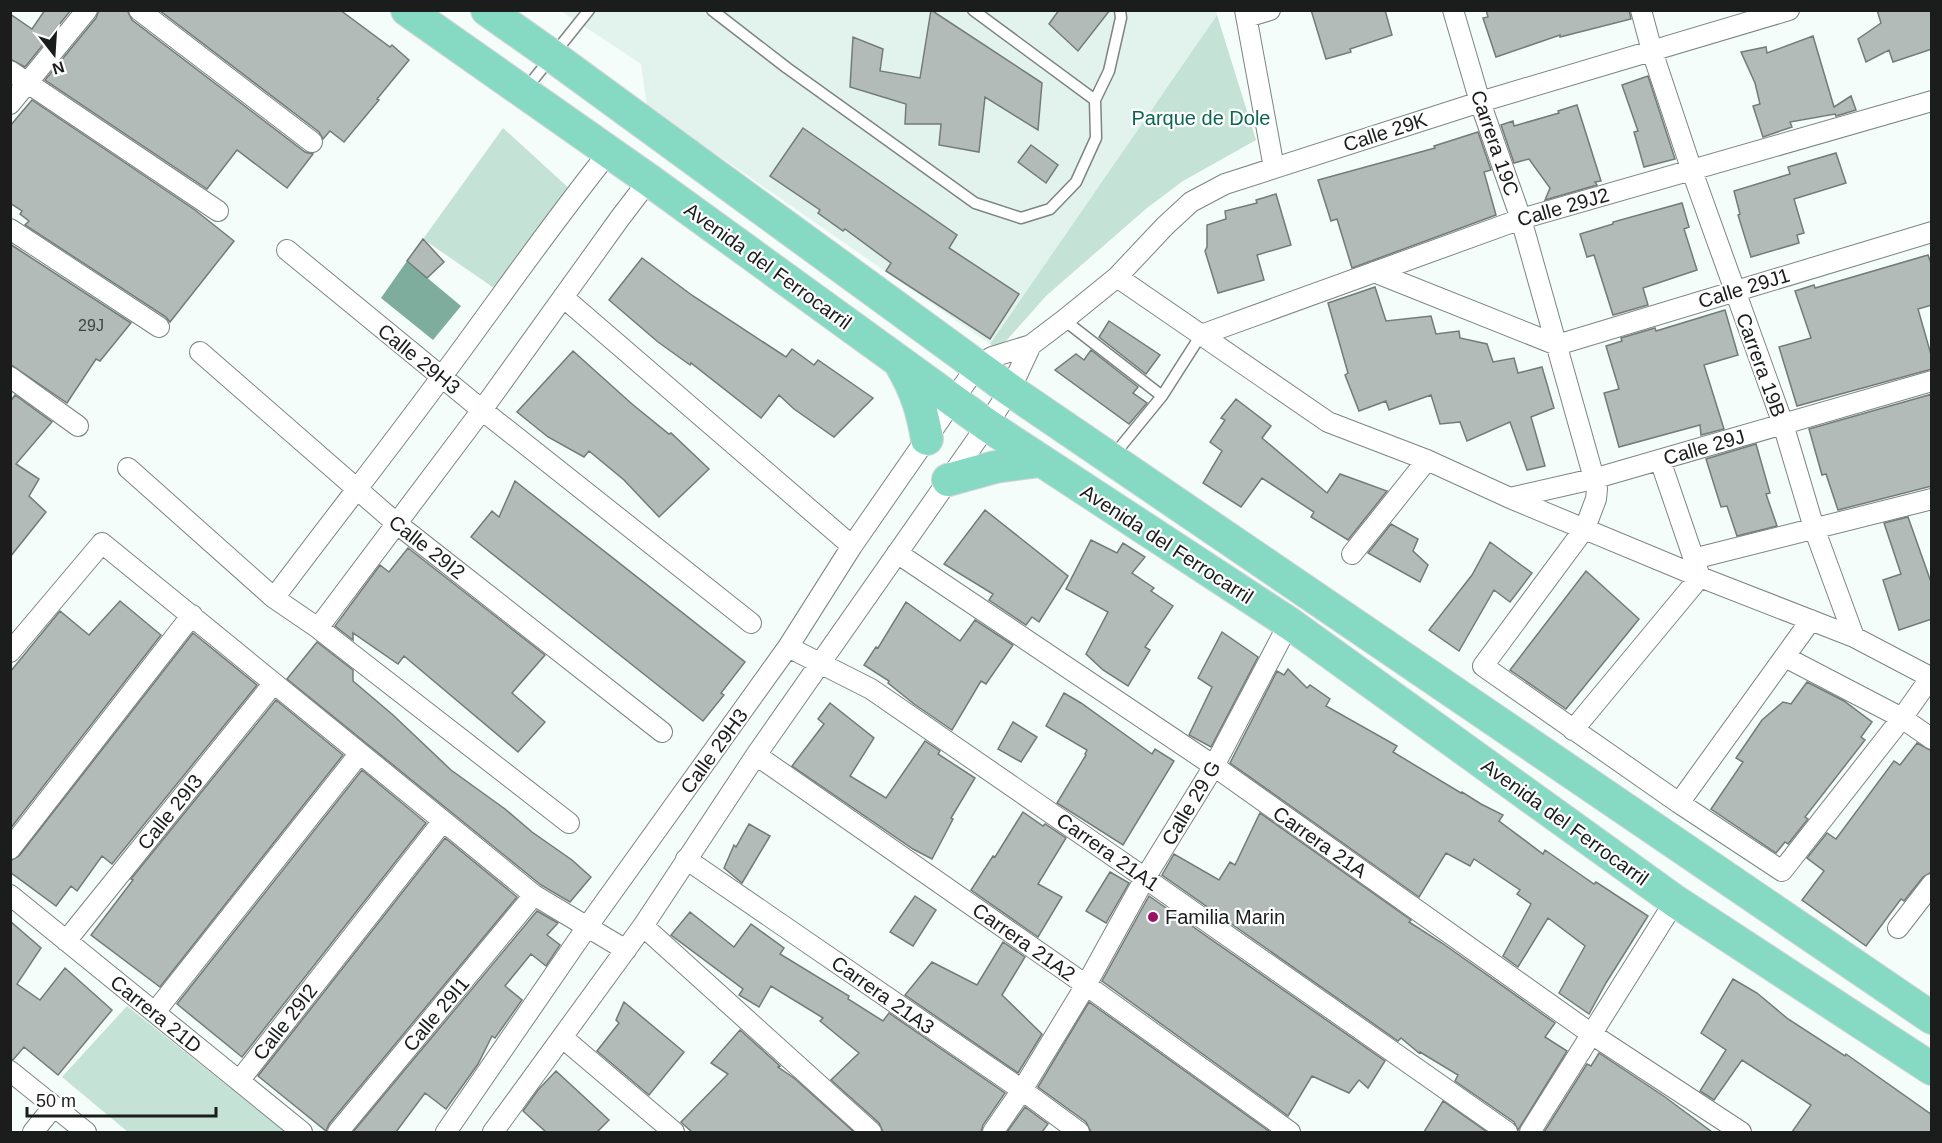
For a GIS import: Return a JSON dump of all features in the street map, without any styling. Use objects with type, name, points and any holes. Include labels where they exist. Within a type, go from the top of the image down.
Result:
[{"type":"main road","name":"Avenida del Ferrocarril","points":[[407,10],[649,180],[987,425],[1289,623],[1675,901],[1932,1069]]},
{"type":"main road","name":"Avenida del Ferrocarril","points":[[487,10],[1010,390],[1932,1018]]},
{"type":"main road","points":[[899,362],[915,389],[927,439]]},
{"type":"main road","points":[[948,480],[995,467],[1040,461]]},
{"type":"street","points":[[10,104],[87,10]]},
{"type":"street","points":[[140,10],[312,142]]},
{"type":"street","points":[[1270,10],[1246,14],[1274,168]]},
{"type":"street","name":"Carrera 19C","points":[[1454,10],[1480,102],[1521,219],[1597,489],[1596,499],[1585,528],[1483,666],[1573,730]]},
{"type":"street","name":"Carrera 19B","points":[[1641,10],[1652,51],[1692,171],[1783,424],[1814,528],[1854,636]]},
{"type":"street","name":"Calle 29K","points":[[977,366],[992,357],[1031,345],[1117,277],[1164,226],[1191,202],[1225,184],[1480,102],[1789,10]]},
{"type":"street","points":[[10,71],[218,211]]},
{"type":"street","name":"Calle 29J2","points":[[1202,335],[1521,219],[1932,101]]},
{"type":"street","points":[[274,598],[609,152]]},
{"type":"street","points":[[318,628],[483,410],[649,180]]},
{"type":"street","points":[[10,229],[159,327]]},
{"type":"street","name":"Calle 29J1","points":[[1557,345],[1932,232]]},
{"type":"street","name":"Calle 29H3","points":[[286,250],[483,410],[751,622]]},
{"type":"street","points":[[1374,272],[1557,345]]},
{"type":"street","points":[[1117,277],[1328,422],[1427,460],[1510,498],[1700,578],[1854,636],[1931,677],[1902,718],[1782,871],[1573,730],[1700,578]]},
{"type":"street","points":[[563,297],[852,546]]},
{"type":"street","name":"Calle 29K","points":[[1010,390],[1031,345]]},
{"type":"street","name":"Calle 29I2","points":[[200,352],[396,523],[662,732]]},
{"type":"street","name":"Calle 29H3","points":[[446,1132],[587,927],[788,647],[852,546],[977,366]]},
{"type":"street","points":[[10,376],[78,426]]},
{"type":"street","name":"Calle 29J","points":[[1510,498],[1593,479],[1932,381]]},
{"type":"street","name":"Calle 29H3","points":[[493,1132],[643,926],[756,755],[1010,390]]},
{"type":"street","points":[[1352,554],[1427,460]]},
{"type":"street","points":[[1660,460],[1700,578]]},
{"type":"street","points":[[128,468],[274,598],[318,628],[569,823]]},
{"type":"street","points":[[1693,559],[1932,499]]},
{"type":"street","points":[[10,652],[102,543],[534,895],[626,950]]},
{"type":"street","name":"Carrera 21A","points":[[897,553],[1214,766],[1593,1035],[1742,1132]]},
{"type":"street","points":[[10,849],[192,615]]},
{"type":"street","points":[[1679,802],[1812,620]]},
{"type":"street","name":"Calle 29 G","points":[[993,1132],[1022,1090],[1086,985],[1145,878],[1214,766],[1289,623]]},
{"type":"street","name":"Carrera 21A1","points":[[788,647],[871,689],[1508,1132]]},
{"type":"street","points":[[1785,657],[1902,718],[1932,739]]},
{"type":"street","name":"Calle 29I3","points":[[66,941],[274,683]]},
{"type":"street","points":[[154,1012],[360,753]]},
{"type":"street","name":"Carrera 21A2","points":[[756,755],[1086,985],[1290,1132]]},
{"type":"street","name":"Calle 29I2","points":[[239,1081],[443,821]]},
{"type":"street","name":"Carrera 21A3","points":[[687,859],[1022,1090],[1079,1132]]},
{"type":"street","points":[[1898,928],[1932,884]]},
{"type":"street","name":"Carrera 21D","points":[[10,895],[302,1132]]},
{"type":"street","name":"Calle 29I1","points":[[338,1132],[534,895]]},
{"type":"street","points":[[1530,1132],[1675,901]]},
{"type":"street","points":[[643,926],[870,1132]]},
{"type":"street","points":[[563,1038],[674,1132]]},
{"type":"street","points":[[10,1071],[86,1132]]},
{"type":"street","points":[[33,1132],[54,1106]]},
{"type":"lane","points":[[523,92],[589,10]]},
{"type":"lane","points":[[712,10],[787,68],[975,203],[1021,218],[1050,209],[1076,182],[1096,138],[1095,100],[1109,71],[1121,18],[1120,10]]},
{"type":"lane","points":[[973,10],[1095,100]]},
{"type":"lane","points":[[1064,320],[1162,396]]},
{"type":"lane","points":[[1111,459],[1162,396],[1202,335]]},
{"type":"shaded area","points":[[1216,10],[1217,15],[990,344],[647,106],[641,64],[561,11]]},
{"type":"shaded area","points":[[407,261],[461,306],[433,340],[381,298]]},
{"type":"green space","name":"Parque de Dole","points":[[1217,15],[1256,140],[1183,181],[1147,208],[1047,295],[998,350],[990,344]]},
{"type":"green space","points":[[503,128],[572,191],[494,288],[423,239]]},
{"type":"green space","points":[[127,1006],[286,1132],[128,1132],[62,1077]]},
{"type":"building","points":[[45,10],[71,10],[25,67],[10,59],[10,14],[32,29]]},
{"type":"building","points":[[99,10],[127,10],[132,20],[305,152],[313,154],[287,188],[237,150],[207,189],[45,80],[96,18]]},
{"type":"building","points":[[159,10],[340,10],[390,47],[392,45],[409,60],[344,142],[330,131],[323,139],[319,132]]},
{"type":"building","points":[[931,10],[1042,83],[1038,130],[985,97],[979,152],[939,145],[941,124],[905,124],[906,104],[850,87],[853,37],[883,49],[880,71],[920,78]]},
{"type":"building","points":[[1059,10],[1110,10],[1078,51],[1049,24]]},
{"type":"building","points":[[1311,10],[1385,10],[1392,35],[1350,49],[1351,52],[1326,59]]},
{"type":"building","points":[[1486,10],[1629,10],[1631,19],[1560,37],[1560,35],[1496,57],[1483,18],[1488,17]]},
{"type":"building","points":[[1877,10],[1932,10],[1932,49],[1893,62],[1889,50],[1866,62],[1858,39],[1881,23]]},
{"type":"building","points":[[1813,36],[1834,107],[1851,96],[1856,110],[1836,116],[1835,114],[1790,122],[1792,127],[1763,137],[1753,106],[1760,104],[1755,83],[1741,52],[1766,47],[1767,53]]},
{"type":"building","points":[[1648,76],[1675,159],[1644,167],[1634,132],[1638,131],[1622,85]]},
{"type":"building","points":[[32,100],[195,210],[234,241],[170,322],[166,317],[25,225],[29,221],[20,214],[22,211],[10,203],[10,126]]},
{"type":"building","points":[[1577,105],[1601,181],[1595,182],[1597,185],[1545,200],[1550,188],[1529,159],[1514,163],[1501,125],[1513,121],[1514,126],[1559,113],[1558,111]]},
{"type":"building","points":[[803,128],[957,235],[949,248],[1019,294],[990,339],[886,271],[891,263],[845,229],[843,231],[818,213],[820,210],[770,176]]},
{"type":"building","points":[[1478,132],[1491,170],[1484,172],[1496,215],[1352,268],[1337,219],[1331,221],[1318,180],[1435,148],[1434,146]]},
{"type":"building","points":[[1031,145],[1058,165],[1046,183],[1018,162]]},
{"type":"building","points":[[1836,153],[1846,183],[1794,199],[1804,233],[1797,235],[1799,243],[1751,257],[1738,215],[1740,214],[1734,191],[1790,174],[1788,167]]},
{"type":"building","points":[[1276,194],[1291,245],[1257,255],[1264,280],[1218,293],[1205,251],[1207,225],[1226,219],[1225,211],[1257,203],[1256,200]]},
{"type":"building","points":[[1682,203],[1689,227],[1684,229],[1697,270],[1643,288],[1648,305],[1613,315],[1594,255],[1587,257],[1580,234],[1613,224],[1613,222]]},
{"type":"building","points":[[423,239],[444,262],[427,278],[407,261]]},
{"type":"building","points":[[10,244],[131,323],[100,361],[96,359],[67,403],[10,364]]},
{"type":"building","points":[[1928,255],[1932,266],[1932,305],[1918,309],[1932,358],[1932,369],[1797,406],[1779,347],[1811,338],[1795,291],[1814,285],[1815,288]]},
{"type":"building","points":[[642,258],[693,296],[786,357],[792,349],[814,365],[818,360],[873,398],[834,437],[794,409],[779,395],[761,418],[691,363],[690,365],[658,342],[609,300]]},
{"type":"building","points":[[1375,287],[1386,321],[1431,316],[1436,334],[1459,331],[1460,338],[1487,344],[1493,362],[1514,358],[1518,373],[1542,367],[1554,408],[1531,417],[1545,466],[1527,470],[1510,422],[1467,441],[1460,422],[1440,424],[1431,395],[1389,410],[1386,401],[1359,411],[1345,375],[1348,373],[1328,303]]},
{"type":"building","points":[[1725,310],[1738,355],[1704,365],[1724,429],[1701,435],[1700,425],[1619,447],[1604,393],[1619,389],[1606,346],[1622,341],[1621,338],[1655,328],[1656,331]]},
{"type":"building","points":[[1109,321],[1160,355],[1146,374],[1099,337]]},
{"type":"building","points":[[1091,350],[1138,387],[1133,393],[1147,403],[1129,424],[1055,370],[1076,354],[1084,360]]},
{"type":"building","points":[[573,351],[632,404],[669,434],[671,433],[709,469],[659,517],[624,480],[589,451],[584,457],[548,437],[517,412]]},
{"type":"building","points":[[1932,394],[1932,486],[1838,510],[1826,474],[1822,475],[1809,429]]},
{"type":"building","points":[[15,395],[52,422],[16,464],[39,479],[29,496],[46,512],[10,557],[10,402]]},
{"type":"building","points":[[1236,399],[1271,426],[1262,438],[1327,493],[1340,474],[1387,491],[1348,540],[1311,517],[1314,512],[1262,478],[1241,507],[1203,483],[1222,451],[1210,442],[1225,420],[1221,418]]},
{"type":"building","points":[[1756,444],[1770,493],[1766,494],[1777,526],[1737,536],[1727,506],[1721,507],[1706,459]]},
{"type":"building","points":[[515,481],[745,662],[721,693],[724,695],[703,721],[471,537],[492,511],[499,517]]},
{"type":"building","points":[[985,510],[1068,576],[1039,622],[1032,617],[1026,625],[989,600],[993,594],[944,564]]},
{"type":"building","points":[[1908,517],[1932,585],[1932,619],[1899,630],[1883,580],[1901,574],[1884,523]]},
{"type":"building","points":[[1391,524],[1418,539],[1413,551],[1428,565],[1420,582],[1368,553]]},
{"type":"building","points":[[1091,540],[1117,553],[1123,543],[1145,557],[1132,573],[1154,588],[1151,591],[1173,606],[1145,647],[1150,650],[1128,686],[1103,670],[1086,654],[1108,612],[1066,589]]},
{"type":"building","points":[[1490,542],[1532,573],[1510,602],[1494,590],[1459,651],[1429,630],[1472,575]]},
{"type":"building","points":[[408,548],[545,655],[512,693],[545,722],[518,752],[404,656],[398,664],[353,633],[353,640],[335,626],[380,565],[389,572]]},
{"type":"building","points":[[1586,571],[1639,619],[1566,709],[1510,670]]},
{"type":"building","points":[[120,601],[161,635],[10,829],[10,672],[60,611],[89,635]]},
{"type":"building","points":[[906,602],[960,641],[975,620],[1013,645],[986,684],[981,681],[952,730],[914,704],[888,683],[889,681],[864,665],[876,647],[878,648]]},
{"type":"building","points":[[1222,632],[1258,657],[1211,747],[1189,735],[1212,687],[1198,678]]},
{"type":"building","points":[[193,633],[257,685],[112,864],[102,856],[77,891],[71,886],[56,906],[10,872],[10,861],[19,856]]},
{"type":"building","points":[[317,642],[353,670],[353,681],[451,770],[572,860],[591,877],[570,902],[541,885],[287,679]]},
{"type":"building","points":[[1288,669],[1307,688],[1310,685],[1330,699],[1326,706],[1397,746],[1393,752],[1503,815],[1499,821],[1543,854],[1545,850],[1594,884],[1596,882],[1648,916],[1589,1014],[1559,993],[1585,946],[1548,918],[1518,967],[1503,956],[1531,904],[1517,894],[1520,890],[1474,859],[1470,866],[1446,853],[1419,897],[1230,763],[1277,671],[1284,675]]},
{"type":"building","points":[[1807,682],[1844,701],[1872,722],[1861,737],[1865,740],[1805,817],[1808,819],[1788,844],[1785,842],[1776,853],[1711,809],[1743,762],[1736,758],[1762,720],[1783,702],[1791,704]]},
{"type":"building","points":[[1064,693],[1152,754],[1155,749],[1174,761],[1123,845],[1057,803],[1087,750],[1046,726]]},
{"type":"building","points":[[276,700],[343,755],[160,987],[91,935],[133,880],[131,879]]},
{"type":"building","points":[[830,703],[874,738],[850,776],[886,798],[925,741],[940,751],[938,754],[975,778],[951,818],[953,819],[932,859],[913,849],[792,766],[824,724],[818,719]]},
{"type":"building","points":[[1013,722],[1037,737],[1021,762],[998,749]]},
{"type":"building","points":[[1917,743],[1932,751],[1932,872],[1923,877],[1904,901],[1901,899],[1866,946],[1802,900],[1824,871],[1807,858],[1827,833],[1836,839],[1894,761],[1900,765]]},
{"type":"building","points":[[362,770],[426,823],[242,1057],[177,1004]]},
{"type":"building","points":[[1023,812],[1066,838],[1038,884],[1062,897],[1038,937],[971,890]]},
{"type":"building","points":[[1260,813],[1411,920],[1409,922],[1555,1023],[1545,1037],[1567,1051],[1518,1130],[1514,1122],[1455,1081],[1458,1075],[1419,1053],[1401,1038],[1398,1041],[1162,875],[1174,854],[1219,880],[1230,862],[1235,865]]},
{"type":"building","points":[[749,824],[770,836],[742,883],[724,868],[734,845],[736,847]]},
{"type":"building","points":[[445,838],[517,897],[329,1124],[326,1131],[258,1076]]},
{"type":"building","points":[[1110,872],[1129,883],[1106,923],[1086,911]]},
{"type":"building","points":[[915,896],[936,910],[913,946],[890,932]]},
{"type":"building","points":[[1149,896],[1385,1061],[1368,1088],[1359,1080],[1349,1093],[1312,1076],[1288,1116],[1102,981]]},
{"type":"building","points":[[537,911],[558,923],[547,935],[560,945],[546,966],[531,954],[505,986],[522,1000],[495,1038],[492,1036],[478,1064],[446,1109],[425,1093],[396,1132],[353,1132]]},
{"type":"building","points":[[690,912],[734,947],[751,924],[784,948],[780,954],[849,996],[848,999],[883,1021],[889,1013],[1005,1093],[983,1125],[981,1132],[883,1132],[879,1123],[831,1080],[859,1053],[820,1021],[823,1018],[771,986],[759,1007],[739,995],[743,989],[671,935]]},
{"type":"building","points":[[10,921],[41,948],[17,984],[40,1000],[65,968],[112,1010],[58,1075],[24,1047],[13,1060],[10,1059]]},
{"type":"building","points":[[1003,942],[1025,957],[1002,995],[1042,1034],[1018,1073],[905,995],[932,962],[977,985]]},
{"type":"building","points":[[1733,979],[1757,993],[1788,1019],[1845,1056],[1846,1054],[1932,1115],[1932,1132],[1792,1132],[1811,1105],[1742,1060],[1714,1100],[1700,1091],[1726,1050],[1701,1033]]},
{"type":"building","points":[[624,1002],[684,1052],[649,1095],[597,1051],[619,1023],[616,1020]]},
{"type":"building","points":[[1089,1002],[1270,1132],[1091,1132],[1086,1122],[1038,1087]]},
{"type":"building","points":[[740,1030],[780,1066],[778,1067],[794,1078],[854,1132],[692,1132],[683,1124],[681,1122],[728,1074],[711,1063]]},
{"type":"building","points":[[1599,1053],[1712,1132],[1544,1132],[1587,1064],[1591,1066]]},
{"type":"building","points":[[556,1071],[609,1120],[597,1132],[546,1132],[523,1111]]},
{"type":"building","points":[[1443,1101],[1487,1132],[1424,1132]]},
{"type":"building","points":[[1025,1107],[1048,1124],[1042,1132],[1007,1132]]},
{"type":"place","name":"Familia Marin","points":[[1153,917]]}]
